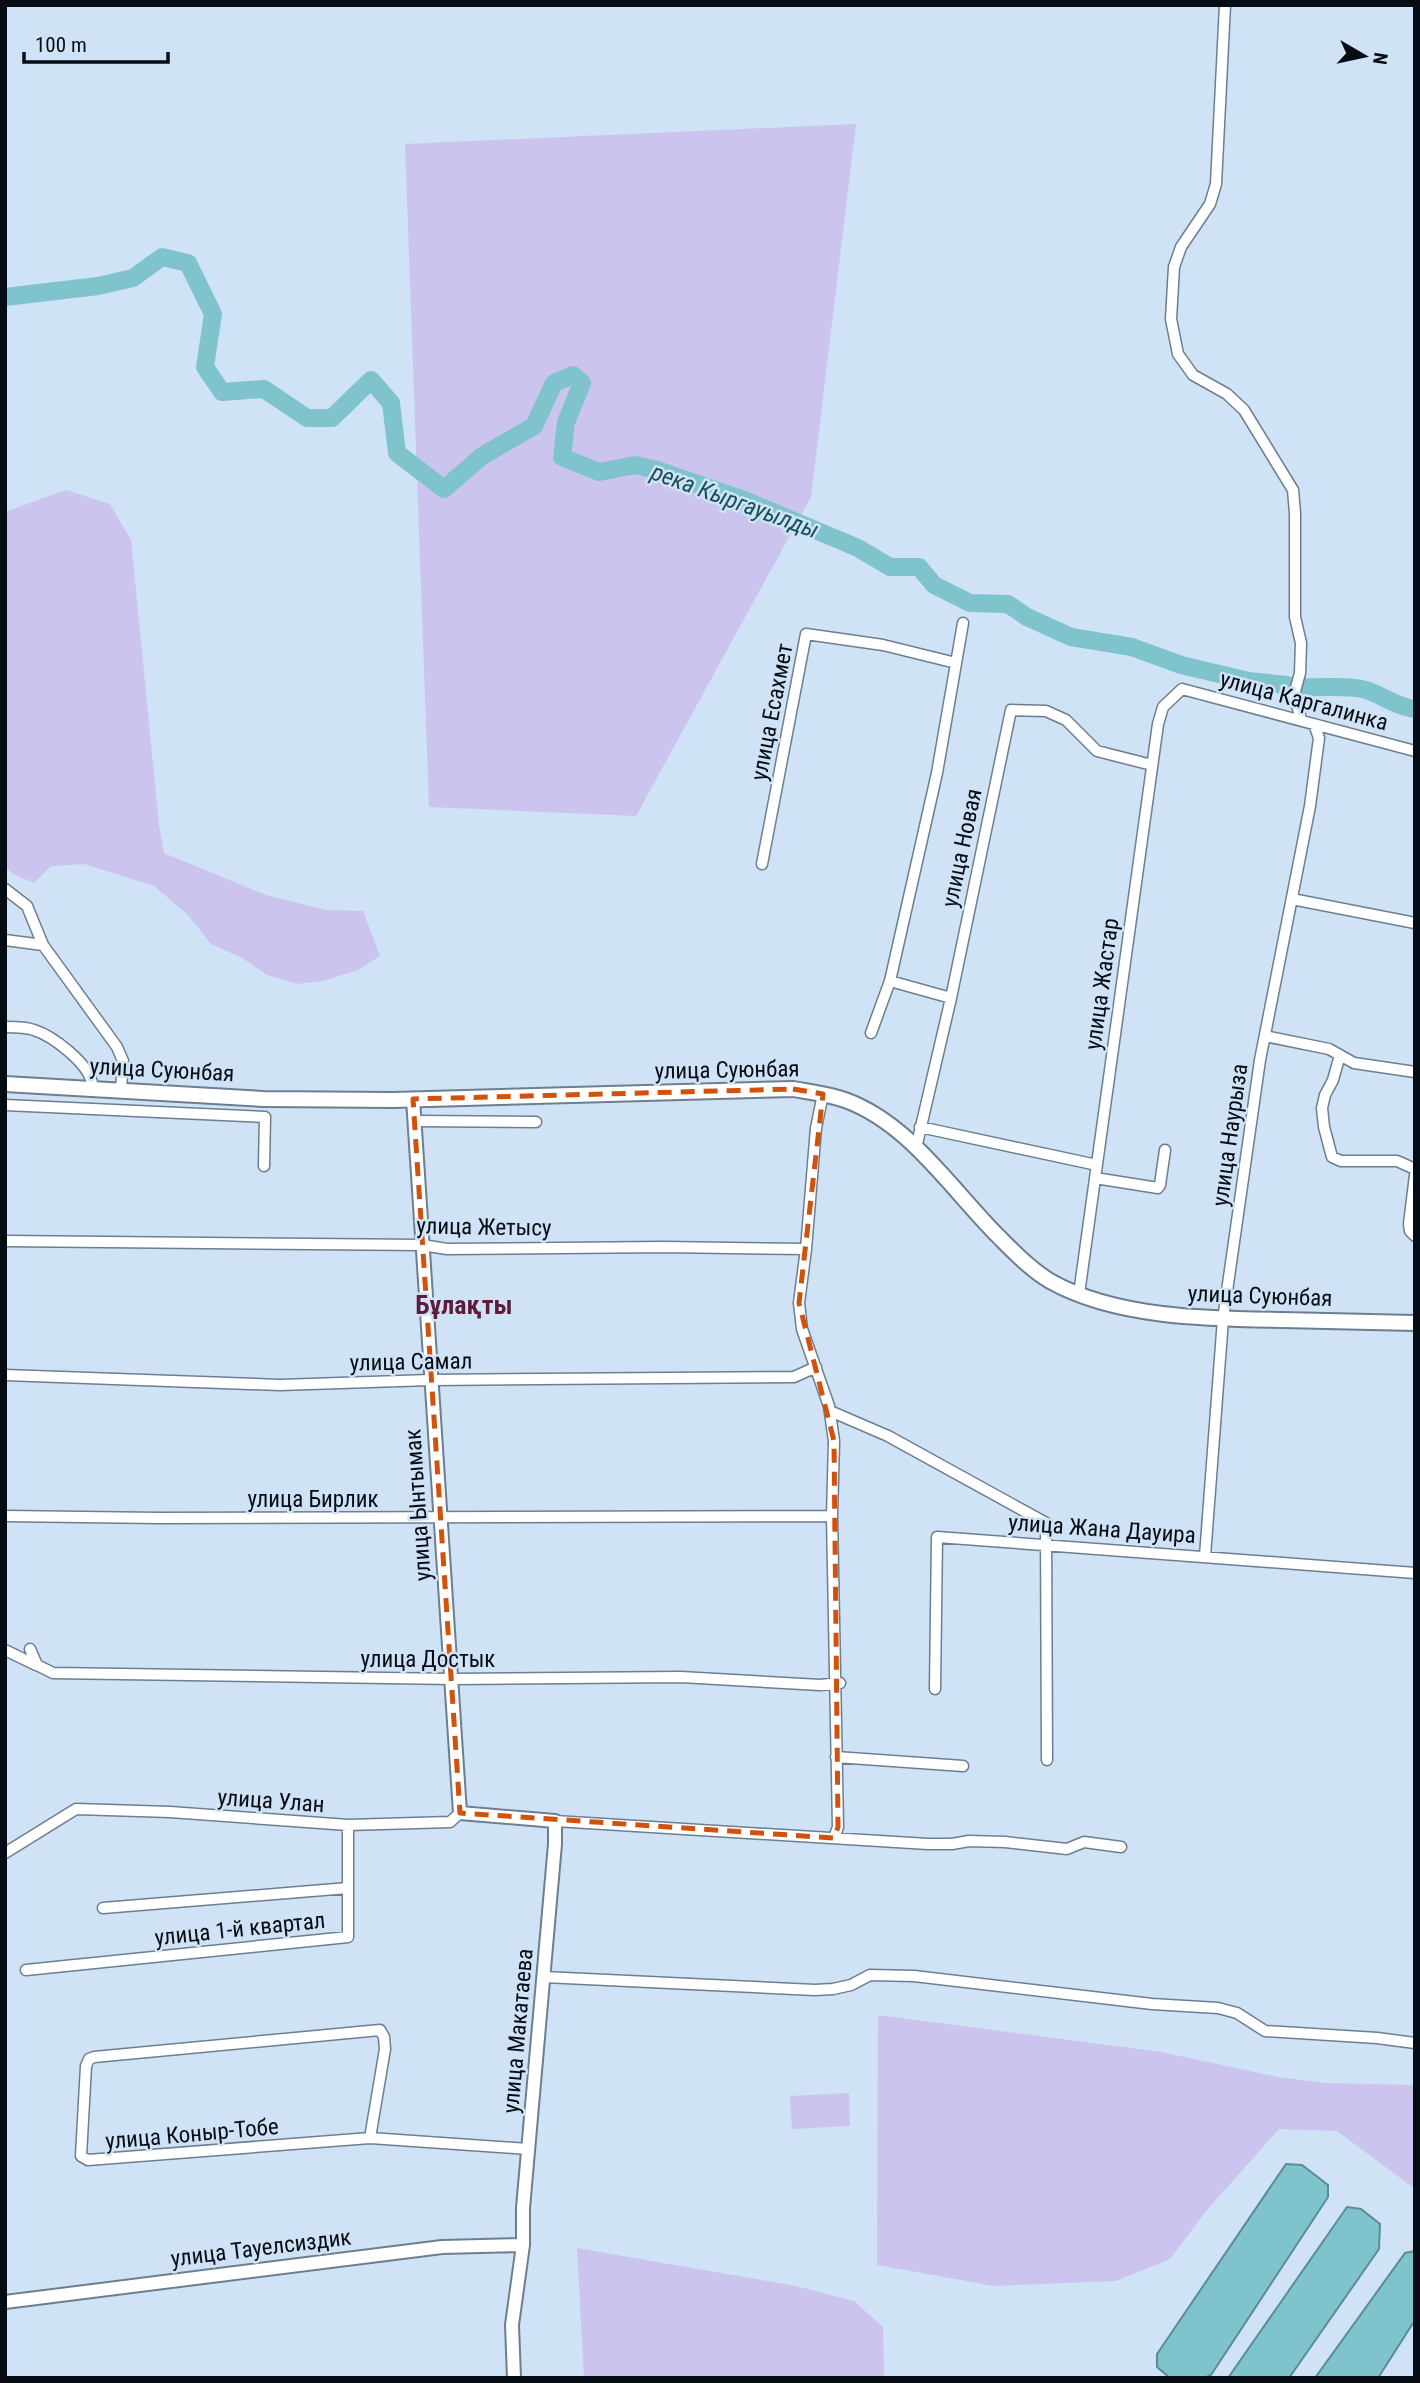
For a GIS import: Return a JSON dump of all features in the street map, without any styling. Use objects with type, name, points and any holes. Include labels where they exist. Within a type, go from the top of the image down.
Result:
[{"type":"main road","name":"улица Суюнбая","points":[[5,1084],[263,1099],[412,1099],[793,1089],[823,1094],[846,1100],[890,1124],[1021,1259],[1049,1280],[1079,1294],[1145,1312],[1223,1319],[1415,1323]]},
{"type":"street","points":[[1225,5],[1216,184],[1210,204],[1181,247],[1174,267],[1171,319],[1178,354],[1193,375],[1227,394],[1244,410],[1293,490],[1295,617],[1301,643],[1300,673],[1294,695],[1301,719]]},
{"type":"street","points":[[871,1033],[890,981],[937,773],[963,623]]},
{"type":"street","name":"улица Есахмет","points":[[762,864],[806,634],[883,645],[956,663]]},
{"type":"street","name":"улица Каргалинка","points":[[1182,689],[1415,751]]},
{"type":"street","name":"улица Жастар","points":[[1079,1294],[1159,716],[1171,697],[1182,689]]},
{"type":"street","name":"улица Новая","points":[[916,1148],[951,998],[1011,710],[1046,712],[1066,720],[1097,751],[1152,765]]},
{"type":"street","name":"улица Наурыза","points":[[1205,1556],[1223,1319],[1265,1036],[1314,779],[1319,738],[1314,724]]},
{"type":"street","points":[[5,889],[27,906],[43,945],[117,1047],[123,1061],[121,1090]]},
{"type":"street","points":[[1292,899],[1415,923]]},
{"type":"street","points":[[5,940],[43,945]]},
{"type":"street","points":[[890,981],[951,998]]},
{"type":"street","points":[[5,1027],[34,1029],[71,1053],[91,1076],[90,1088]]},
{"type":"street","points":[[1265,1036],[1329,1049],[1354,1063],[1415,1072]]},
{"type":"street","points":[[1339,1055],[1334,1080],[1325,1095],[1322,1108],[1332,1157],[1341,1161],[1397,1161],[1415,1169]]},
{"type":"street","points":[[823,1094],[799,1303],[802,1329],[830,1412],[834,1441],[832,1516],[838,1827],[834,1838]]},
{"type":"street","name":"улица Ынтымак","points":[[412,1099],[460,1813]]},
{"type":"street","points":[[5,1105],[265,1117],[264,1166]]},
{"type":"street","points":[[414,1121],[536,1122]]},
{"type":"street","points":[[920,1128],[1097,1166]]},
{"type":"street","points":[[1095,1178],[1158,1188],[1165,1150]]},
{"type":"street","points":[[1415,1175],[1409,1224],[1410,1231],[1415,1236]]},
{"type":"street","name":"улица Жетысу","points":[[5,1241],[422,1245],[447,1249],[806,1249]]},
{"type":"street","name":"улица Самал","points":[[5,1376],[280,1385],[430,1380],[794,1377],[816,1367]]},
{"type":"street","points":[[830,1412],[888,1436],[1046,1523],[1047,1760]]},
{"type":"street","name":"улица Бирлик","points":[[5,1516],[832,1516]]},
{"type":"street","name":"улица Жана Дауира","points":[[935,1689],[937,1536],[1415,1573]]},
{"type":"street","points":[[30,1648],[37,1665]]},
{"type":"street","name":"улица Достык","points":[[5,1650],[53,1673],[453,1679],[681,1677],[820,1685],[837,1683]]},
{"type":"street","points":[[836,1757],[963,1766]]},
{"type":"street","name":"улица Улан","points":[[5,1853],[76,1809],[348,1825],[450,1822],[460,1813]]},
{"type":"street","points":[[460,1813],[928,1844],[1005,1842],[1067,1849],[1084,1842],[1121,1847]]},
{"type":"street","name":"улица Макатаева","points":[[511,2377],[512,2325],[523,2245],[523,2208],[555,1821]]},
{"type":"street","name":"улица 1-й квартал","points":[[26,1970],[348,1937],[348,1825]]},
{"type":"street","points":[[103,1908],[348,1888]]},
{"type":"street","points":[[544,1977],[815,1990],[851,1985],[870,1975],[914,1976],[1152,2004],[1218,2008],[1237,2013],[1265,2031],[1415,2043]]},
{"type":"street","name":"улица Коныр-Тобе","points":[[370,2138],[385,2049],[380,2030],[94,2057],[89,2059],[86,2066],[81,2156],[88,2160],[370,2138],[528,2149]]},
{"type":"street","name":"улица Тауелсиздик","points":[[5,2302],[442,2247],[523,2245]]},
{"type":"highlighted area","points":[[793,1089],[823,1094],[799,1303],[834,1441],[838,1827],[834,1838],[460,1813],[413,1099]]},
{"type":"shaded area","points":[[856,124],[811,497],[636,816],[429,807],[405,144]]},
{"type":"shaded area","points":[[66,490],[110,504],[131,540],[164,853],[266,895],[326,910],[363,911],[380,956],[358,970],[323,981],[297,984],[267,975],[242,958],[211,944],[188,915],[154,886],[84,864],[51,866],[34,883],[13,874],[5,867],[5,512]]},
{"type":"shaded area","points":[[878,2015],[1161,2052],[1278,2077],[1325,2083],[1415,2085],[1415,2189],[1337,2131],[1279,2129],[1206,2211],[1170,2259],[1116,2281],[994,2286],[877,2265]]},
{"type":"shaded area","points":[[849,2093],[850,2126],[792,2129],[790,2096]]},
{"type":"shaded area","points":[[1286,2164],[1302,2165],[1328,2185],[1328,2197],[1211,2375],[1204,2378],[1170,2378],[1157,2367],[1157,2354]]},
{"type":"shaded area","points":[[1347,2207],[1361,2209],[1380,2224],[1379,2249],[1289,2378],[1228,2378]]},
{"type":"shaded area","points":[[577,2248],[796,2286],[854,2301],[883,2327],[884,2378],[584,2378]]},
{"type":"shaded area","points":[[1415,2251],[1415,2320],[1378,2378],[1315,2378],[1405,2253]]},
{"type":"waterway","name":"река Кыргауылды","points":[[5,297],[98,286],[133,278],[162,257],[188,263],[213,314],[205,367],[222,392],[264,389],[307,418],[332,418],[371,380],[391,403],[397,453],[444,489],[482,456],[534,426],[554,383],[573,375],[582,383],[566,422],[562,457],[599,472],[635,465],[657,470],[744,500],[858,548],[890,567],[919,567],[934,585],[970,603],[1008,604],[1027,617],[1071,637],[1132,647],[1181,665],[1249,681],[1287,685]]},
{"type":"waterway","name":"река Кыргауылды","points":[[1305,687],[1362,689],[1415,709]]},
{"type":"district","name":"Бұлақты","points":[[464,1305]]}]
